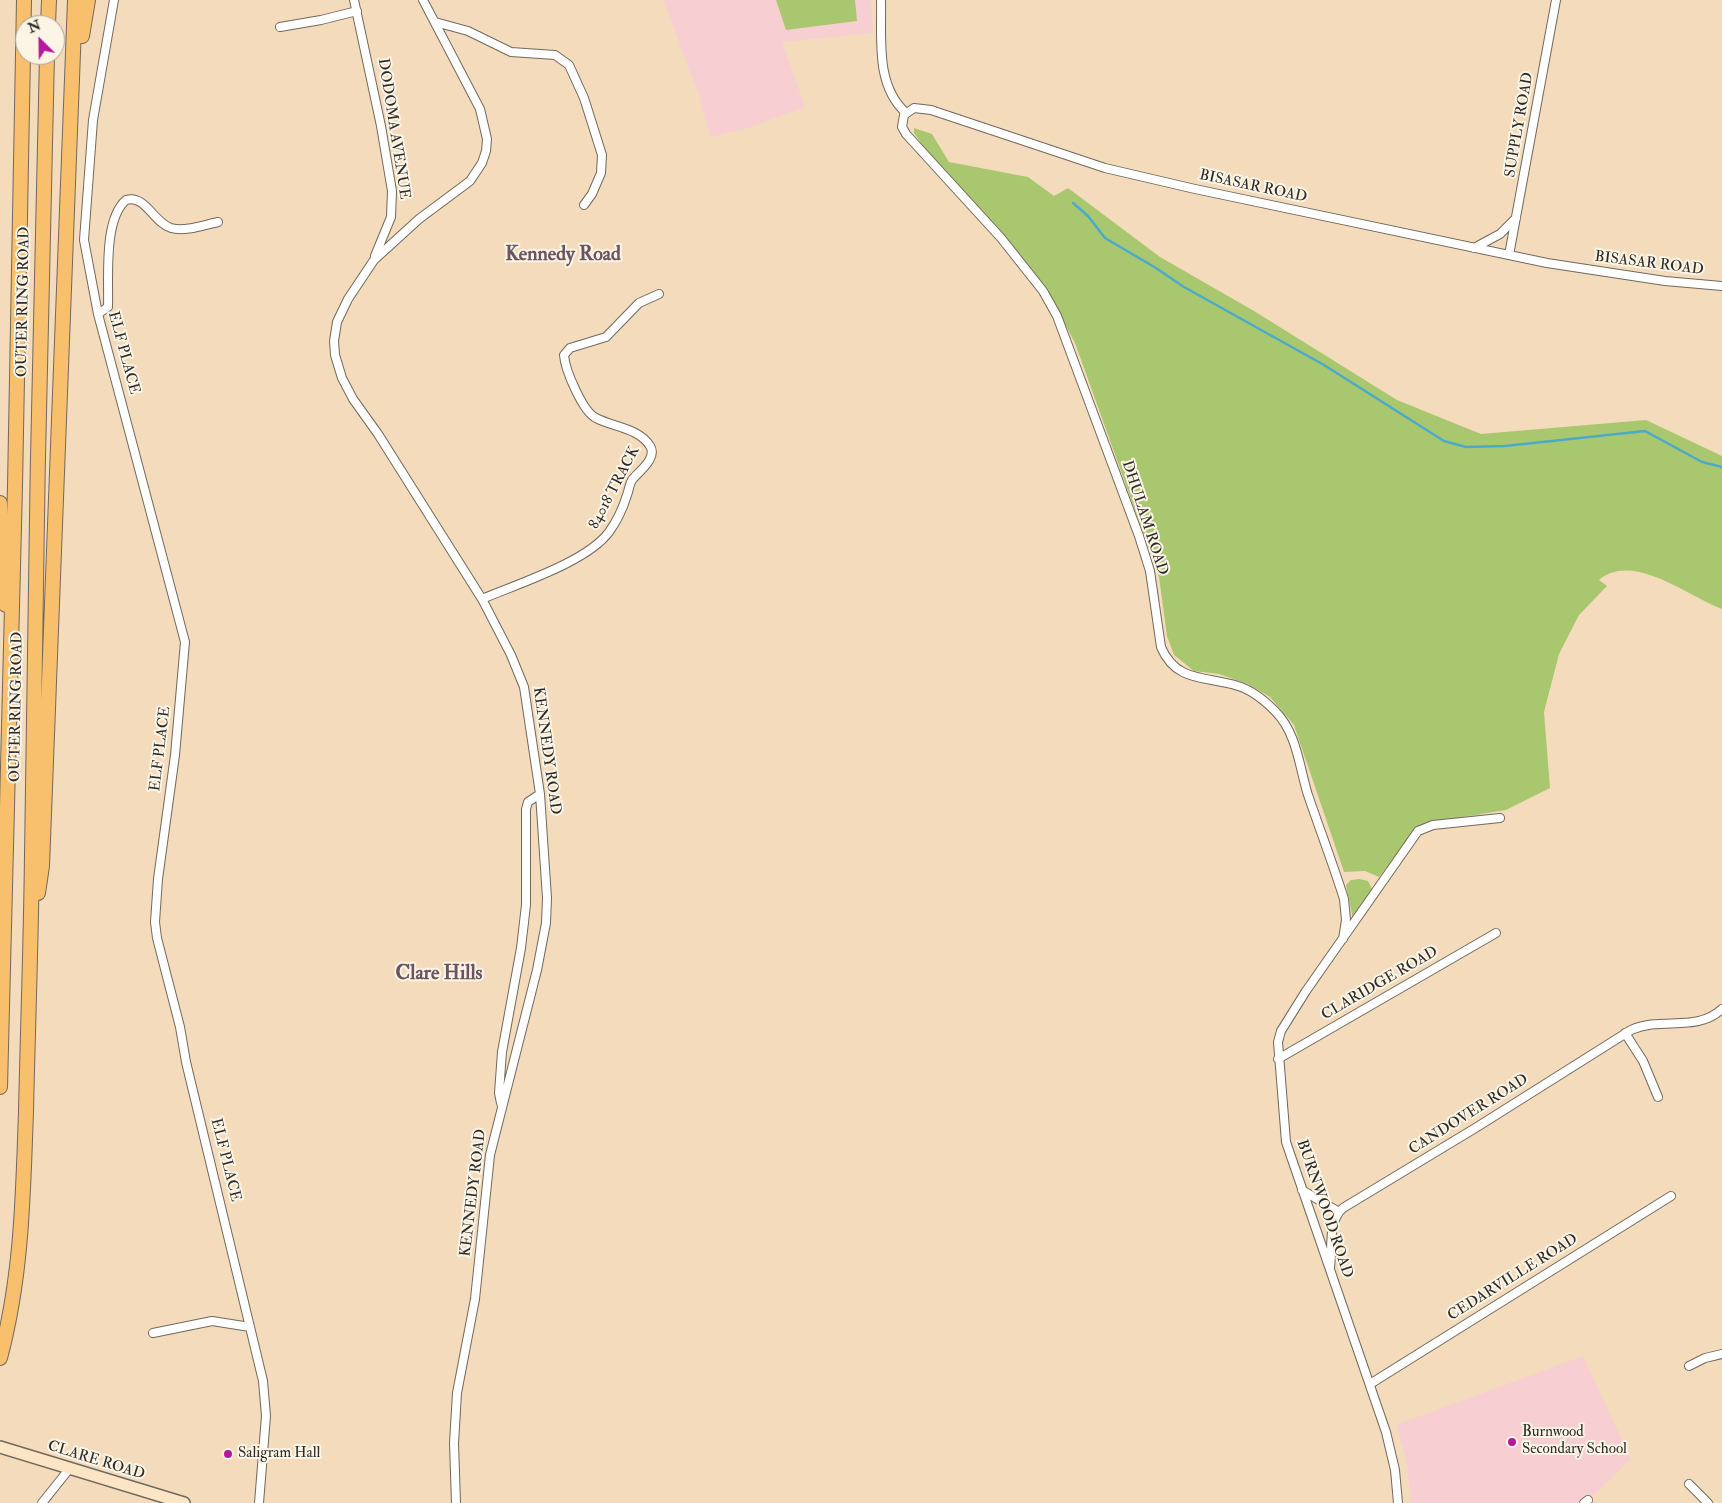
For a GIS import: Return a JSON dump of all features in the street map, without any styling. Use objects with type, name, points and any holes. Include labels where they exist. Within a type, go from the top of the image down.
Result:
[{"type":"highway","name":"OUTER RING ROAD","points":[[0,1087],[24,0]]},
{"type":"highway","points":[[48,15],[49,0]]},
{"type":"highway","points":[[31,911],[38,892],[42,866],[73,88],[85,1]]},
{"type":"highway","name":"OUTER RING ROAD","points":[[0,1358],[21,1249],[31,911],[38,433],[47,65]]},
{"type":"highway","points":[[0,502],[2,586],[11,628]]},
{"type":"street","name":"ELF PLACE","points":[[114,0],[93,120],[84,223],[85,248],[98,314],[185,642],[175,755],[158,879],[156,931],[263,1381],[265,1408],[259,1503]]},
{"type":"street","name":"DODOMA AVENUE","points":[[354,0],[381,126],[392,191],[391,217],[374,260]]},
{"type":"street","name":"KENNEDY ROAD","points":[[423,0],[480,109],[487,139],[486,151],[482,163],[470,181],[419,219],[374,260],[348,299],[337,322],[334,341],[337,367],[353,399],[378,434],[482,600],[512,655],[524,686],[540,794],[547,898],[546,923],[537,970],[490,1155],[475,1299],[456,1393],[454,1443],[456,1503]]},
{"type":"street","points":[[881,0],[884,76],[889,93],[897,105],[906,113]]},
{"type":"street","name":"SUPPLY ROAD","points":[[1509,255],[1556,0]]},
{"type":"street","points":[[280,27],[357,11]]},
{"type":"street","points":[[435,22],[468,31],[511,52],[555,54],[569,65],[584,98],[602,155],[601,173],[592,194],[584,205]]},
{"type":"street","name":"BISASAR ROAD","points":[[906,113],[914,108],[931,110],[1105,168],[1474,248],[1609,274],[1722,286]]},
{"type":"street","name":"DHULAM ROAD","points":[[906,113],[902,122],[906,134],[1031,274],[1057,316],[1139,536],[1150,571],[1161,647],[1165,658],[1183,673],[1239,686],[1259,697],[1285,721],[1292,734],[1302,775],[1344,899],[1346,920],[1343,939]]},
{"type":"street","points":[[98,314],[108,307],[109,240],[120,208],[126,200],[138,200],[163,223],[174,228],[218,222]]},
{"type":"street","points":[[1474,248],[1500,234],[1516,218]]},
{"type":"street","name":"84018 TRACK","points":[[482,600],[585,554],[602,541],[616,521],[631,482],[647,464],[652,452],[651,447],[634,434],[597,419],[590,414],[570,379],[564,355],[570,348],[606,337],[639,303],[659,294]]},
{"type":"street","points":[[502,1104],[499,1093],[502,1052],[521,948],[526,905],[526,809],[528,802],[540,794]]},
{"type":"street","name":"BURNWOOD ROAD","points":[[1398,1503],[1391,1451],[1370,1384],[1286,1142],[1278,1042],[1282,1031],[1343,939],[1418,831],[1433,825],[1500,818]]},
{"type":"street","name":"CLARIDGE ROAD","points":[[1278,1059],[1496,933]]},
{"type":"street","name":"CANDOVER ROAD","points":[[1339,1212],[1625,1033],[1646,1024],[1695,1023],[1716,1015],[1722,1009]]},
{"type":"street","points":[[1625,1033],[1642,1061],[1658,1097]]},
{"type":"street","points":[[1302,1190],[1339,1212],[1333,1224],[1330,1270]]},
{"type":"street","name":"CEDARVILLE ROAD","points":[[1370,1384],[1671,1196]]},
{"type":"street","points":[[153,1333],[218,1321],[250,1327]]},
{"type":"street","points":[[1689,1366],[1705,1358],[1722,1354]]},
{"type":"street","name":"CLARE ROAD","points":[[0,1447],[184,1503]]},
{"type":"street","points":[[42,1503],[70,1468]]},
{"type":"street","points":[[1689,1484],[1708,1503]]},
{"type":"shaded area","points":[[663,0],[871,0],[873,33],[782,42],[805,107],[748,128],[710,137],[700,98]]},
{"type":"shaded area","name":"Burnwood Secondary School","points":[[1583,1356],[1631,1459],[1596,1493],[1580,1503],[1411,1503],[1407,1463],[1396,1425]]},
{"type":"green space","points":[[776,0],[855,0],[857,21],[786,30]]},
{"type":"green space","points":[[914,128],[932,134],[949,162],[1028,177],[1054,196],[1068,188],[1160,257],[1254,311],[1397,400],[1481,434],[1646,420],[1722,456],[1722,609],[1661,579],[1644,573],[1613,572],[1599,580],[1607,586],[1579,615],[1559,654],[1544,712],[1550,788],[1506,810],[1426,823],[1417,829],[1379,877],[1365,871],[1344,872],[1294,725],[1270,697],[1248,684],[1219,674],[1194,671],[1174,655],[1167,636],[1159,577],[1075,343],[1045,286],[923,146],[914,133]]},
{"type":"green space","points":[[1351,880],[1368,881],[1372,889],[1353,919],[1346,885]]},
{"type":"waterway","points":[[1073,203],[1088,216],[1105,238],[1184,287],[1324,365],[1444,441],[1466,447],[1505,446],[1645,431],[1702,462],[1722,467]]},
{"type":"place","name":"Burnwood Secondary School","points":[[1512,1442]]},
{"type":"place","name":"Saligram Hall","points":[[228,1454]]},
{"type":"district","name":"Kennedy Road","points":[[563,256]]},
{"type":"district","name":"Clare Hills","points":[[439,975]]}]
